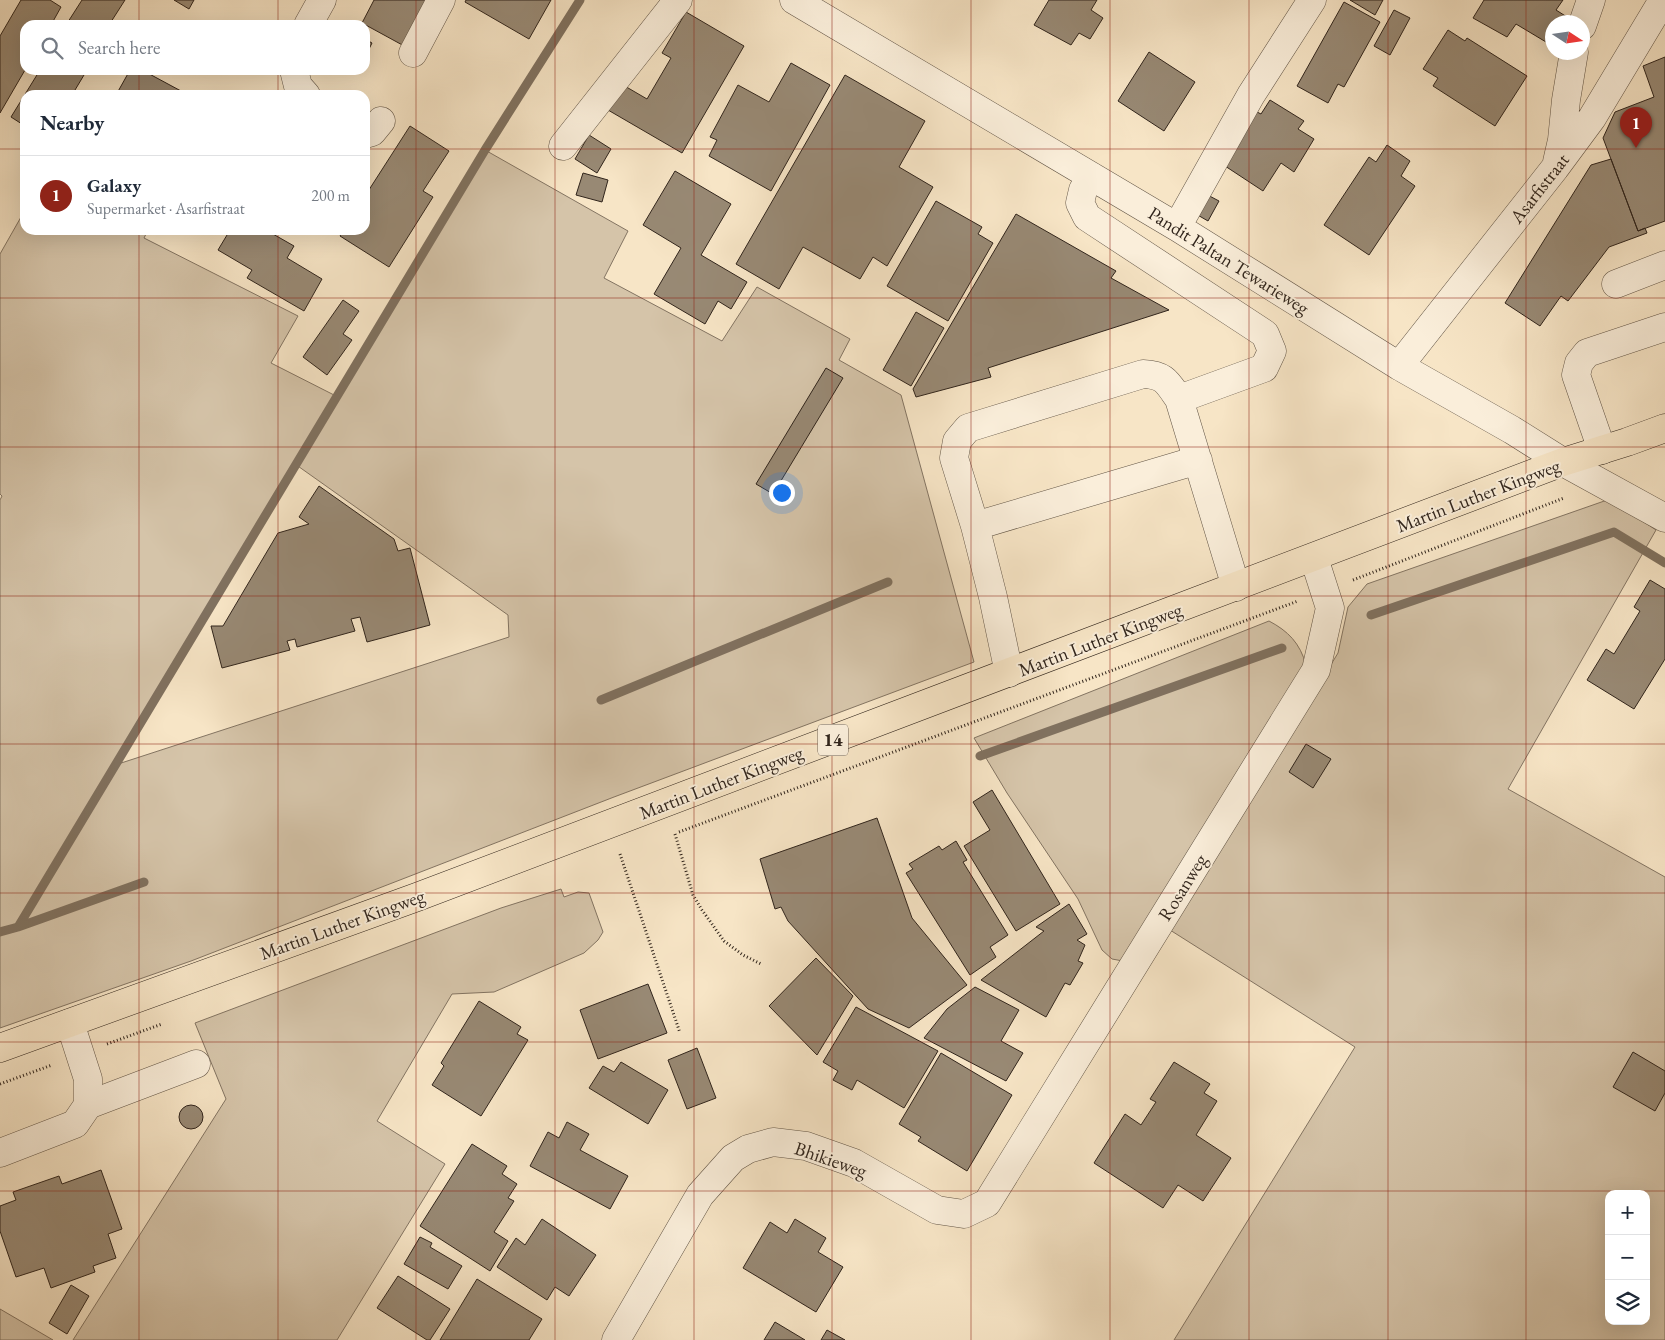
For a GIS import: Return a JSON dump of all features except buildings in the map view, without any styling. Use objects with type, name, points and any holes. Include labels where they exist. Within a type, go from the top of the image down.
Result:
[{"type":"main road","name":"Martin Luther Kingweg","points":[[0,1048],[417,897],[1563,462],[1665,428]]},
{"type":"street","points":[[311,20],[322,0]]},
{"type":"street","points":[[413,54],[441,0]]},
{"type":"street","points":[[563,146],[678,0]]},
{"type":"street","name":"Pandit Paltan Tewarieweg","points":[[794,0],[1177,227],[1399,366],[1512,430],[1563,462],[1665,518]]},
{"type":"street","points":[[1177,227],[1251,95],[1312,0]]},
{"type":"street","points":[[1586,15],[1591,0]]},
{"type":"street","name":"Asarfistraat","points":[[1399,366],[1555,168],[1592,118],[1662,0]]},
{"type":"street","points":[[1555,168],[1562,140],[1573,60]]},
{"type":"street","points":[[295,75],[298,86],[302,90]]},
{"type":"street","points":[[1090,176],[1083,190],[1080,202],[1087,217],[1265,334],[1272,352],[1264,368],[1179,398]]},
{"type":"street","points":[[1616,284],[1665,266]]},
{"type":"street","points":[[1602,450],[1576,375],[1579,363],[1587,353],[1665,328]]},
{"type":"street","points":[[1009,673],[993,597],[975,526],[954,458],[957,441],[968,428],[1143,374],[1156,375],[1166,380],[1179,398],[1236,587]]},
{"type":"street","points":[[975,526],[1198,460]]},
{"type":"street","name":"Rosanweg","points":[[987,1203],[1316,670],[1330,608],[1314,558]]},
{"type":"street","points":[[0,1153],[75,1124],[88,1105],[88,1079],[70,1023]]},
{"type":"street","points":[[88,1105],[196,1064]]},
{"type":"street","name":"Bhikieweg","points":[[616,1340],[700,1195],[732,1158],[748,1149],[773,1142],[806,1146],[854,1163],[937,1210],[964,1214],[987,1203]]},
{"type":"path","points":[[674,834],[693,895],[702,910],[724,941],[743,955],[761,964]]},
{"type":"path","points":[[620,854],[680,1033]]},
{"type":"shaded area","points":[[485,150],[628,231],[604,278],[722,341],[757,287],[850,339],[839,360],[901,395],[974,662],[614,797],[191,961],[0,1028],[0,500],[2,496],[0,494],[0,254],[20,219],[20,235],[146,235],[144,238],[298,316],[271,363],[336,396]],"holes":[[[295,464],[508,615],[509,637],[115,765]]]},
{"type":"shaded area","points":[[1610,499],[1656,530],[1508,789],[1665,877],[1665,1340],[1174,1340],[1355,1047],[1170,930],[1338,653],[1348,607],[1367,584]]},
{"type":"shaded area","points":[[1269,621],[1292,638],[1297,644],[1306,665],[1123,961],[1112,959],[1102,950],[1078,899],[1007,793],[974,738]]},
{"type":"shaded area","points":[[561,889],[564,897],[578,892],[589,893],[603,932],[598,940],[584,953],[494,992],[452,994],[377,1121],[445,1164],[337,1340],[73,1340],[226,1099],[195,1023],[501,908]]},
{"type":"shaded area","points":[[0,1309],[53,1340],[0,1340]]},
{"type":"waterway","points":[[18,927],[485,150],[580,0]]},
{"type":"waterway","points":[[1371,615],[1614,532],[1665,563]]},
{"type":"waterway","points":[[601,700],[888,582]]},
{"type":"waterway","points":[[980,756],[1282,648]]},
{"type":"waterway","points":[[0,932],[144,882]]},
{"type":"place","name":"Galaxy","points":[[1636,148]]}]
